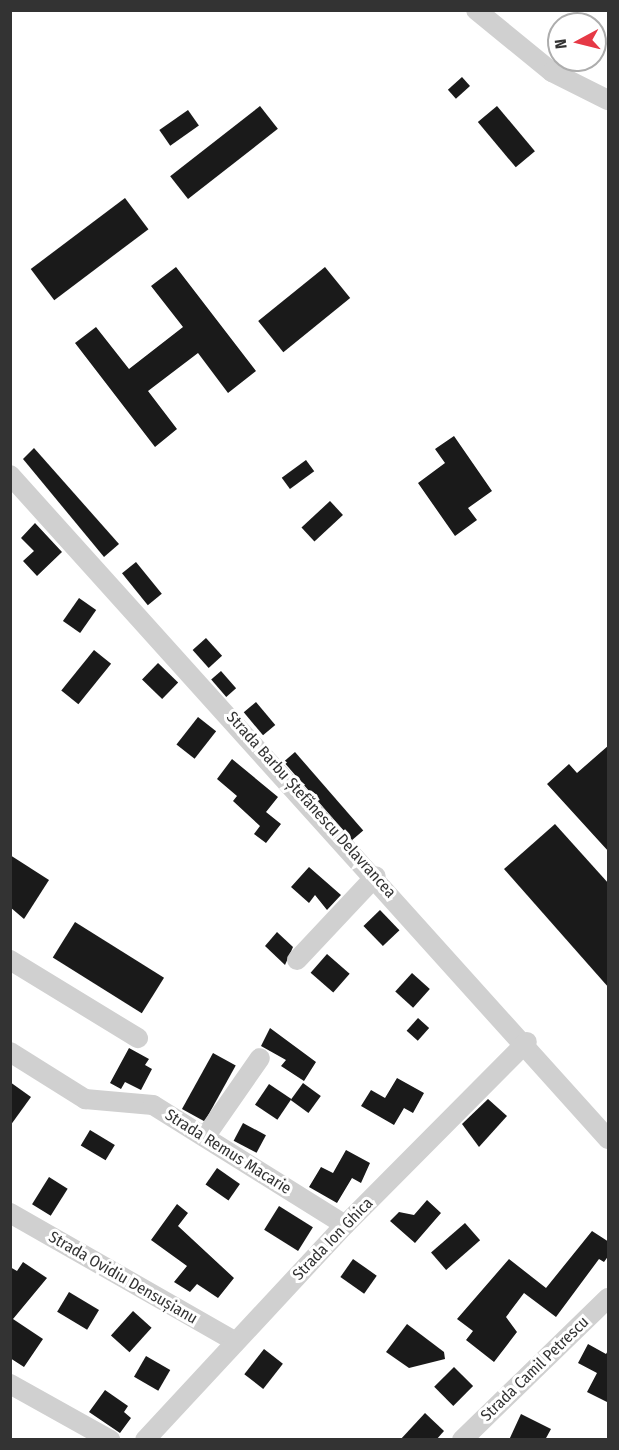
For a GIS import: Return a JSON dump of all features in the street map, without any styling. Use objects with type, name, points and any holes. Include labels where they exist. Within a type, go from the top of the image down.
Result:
[{"type":"street","points":[[476,10],[552,72],[609,100]]},
{"type":"street","name":"Strada Barbu Ștefănescu Delavrancea","points":[[10,475],[527,1042],[609,1139]]},
{"type":"street","points":[[297,960],[376,876]]},
{"type":"street","points":[[10,960],[138,1038]]},
{"type":"street","name":"Strada Ion Ghica","points":[[145,1440],[345,1225],[527,1042]]},
{"type":"street","name":"Strada Remus Macarie","points":[[10,1052],[85,1099],[153,1105],[345,1225]]},
{"type":"street","points":[[205,1137],[260,1058]]},
{"type":"street","name":"Strada Ovidiu Densușianu","points":[[10,1213],[237,1342]]},
{"type":"street","name":"Strada Camil Petrescu","points":[[462,1440],[609,1298]]},
{"type":"street","points":[[10,1384],[110,1440]]},
{"type":"building","points":[[462,77],[470,86],[456,99],[448,90]]},
{"type":"building","points":[[260,106],[278,129],[188,199],[170,176]]},
{"type":"building","points":[[497,106],[535,151],[516,167],[478,122]]},
{"type":"building","points":[[188,110],[199,126],[170,146],[159,130]]},
{"type":"building","points":[[125,198],[148,229],[54,300],[31,269]]},
{"type":"building","points":[[176,267],[256,371],[228,393],[198,353],[148,391],[177,429],[155,447],[75,343],[96,327],[129,369],[183,327],[151,286]]},
{"type":"building","points":[[325,267],[350,298],[283,352],[258,321]]},
{"type":"building","points":[[454,436],[492,491],[468,508],[477,520],[455,536],[418,483],[445,463],[435,449]]},
{"type":"building","points":[[34,448],[119,544],[104,557],[23,459]]},
{"type":"building","points":[[306,460],[314,471],[290,489],[282,478]]},
{"type":"building","points":[[330,501],[343,515],[314,541],[301,528]]},
{"type":"building","points":[[35,523],[62,552],[37,576],[23,561],[34,551],[21,538]]},
{"type":"building","points":[[136,562],[162,594],[148,605],[122,573]]},
{"type":"building","points":[[79,598],[96,610],[80,633],[63,621]]},
{"type":"building","points":[[206,638],[222,656],[209,668],[193,650]]},
{"type":"building","points":[[94,650],[111,664],[78,704],[61,690]]},
{"type":"building","points":[[158,663],[178,682],[162,699],[142,680]]},
{"type":"building","points":[[221,671],[236,688],[226,697],[211,680]]},
{"type":"building","points":[[256,702],[275,725],[263,735],[244,712]]},
{"type":"building","points":[[198,717],[216,731],[195,759],[176,745]]},
{"type":"building","points":[[609,745],[609,852],[547,784],[569,764],[577,773]]},
{"type":"building","points":[[295,752],[363,830],[352,840],[284,762]]},
{"type":"building","points":[[232,759],[278,797],[266,812],[281,824],[266,843],[254,834],[260,826],[233,801],[237,796],[217,779]]},
{"type":"building","points":[[555,824],[609,884],[609,988],[504,869]]},
{"type":"building","points":[[10,855],[49,880],[24,919],[10,907]]},
{"type":"building","points":[[309,867],[341,895],[327,910],[315,895],[309,903],[291,887]]},
{"type":"building","points":[[380,910],[399,930],[383,946],[363,926]]},
{"type":"building","points":[[75,922],[164,978],[142,1013],[53,958]]},
{"type":"building","points":[[277,932],[293,947],[285,965],[265,946]]},
{"type":"building","points":[[327,954],[350,974],[333,993],[311,973]]},
{"type":"building","points":[[412,973],[430,989],[413,1008],[395,992]]},
{"type":"building","points":[[418,1018],[429,1028],[418,1041],[407,1031]]},
{"type":"building","points":[[270,1028],[316,1062],[304,1081],[281,1066],[286,1060],[261,1046]]},
{"type":"building","points":[[129,1048],[149,1059],[145,1065],[152,1069],[141,1090],[125,1082],[121,1089],[110,1083]]},
{"type":"building","points":[[213,1053],[236,1066],[205,1122],[182,1109]]},
{"type":"building","points":[[397,1078],[424,1093],[413,1113],[404,1108],[394,1125],[361,1106],[371,1090],[385,1098]]},
{"type":"building","points":[[10,1082],[31,1097],[10,1126]]},
{"type":"building","points":[[303,1083],[321,1096],[308,1113],[291,1100]]},
{"type":"building","points":[[269,1084],[291,1099],[277,1120],[255,1105]]},
{"type":"building","points":[[488,1099],[507,1116],[479,1147],[462,1124]]},
{"type":"building","points":[[243,1123],[266,1135],[257,1153],[234,1141]]},
{"type":"building","points":[[90,1130],[115,1145],[106,1160],[81,1145]]},
{"type":"building","points":[[346,1150],[370,1163],[361,1183],[352,1178],[337,1203],[309,1187],[321,1167],[333,1173]]},
{"type":"building","points":[[217,1168],[240,1184],[228,1200],[206,1184]]},
{"type":"building","points":[[49,1177],[68,1189],[51,1216],[32,1204]]},
{"type":"building","points":[[427,1200],[441,1213],[415,1243],[390,1221],[399,1212],[414,1215]]},
{"type":"building","points":[[177,1204],[188,1213],[178,1226],[234,1278],[218,1298],[197,1284],[190,1292],[174,1282],[187,1266],[151,1240]]},
{"type":"building","points":[[279,1206],[313,1227],[298,1251],[264,1230]]},
{"type":"building","points":[[465,1223],[480,1240],[446,1270],[431,1253]]},
{"type":"building","points":[[592,1231],[609,1242],[609,1255],[604,1262],[599,1259],[556,1317],[524,1293],[506,1317],[517,1332],[494,1362],[466,1340],[473,1331],[457,1319],[509,1259],[546,1288]]},
{"type":"building","points":[[353,1259],[377,1276],[364,1294],[340,1277]]},
{"type":"building","points":[[23,1262],[47,1278],[13,1319],[43,1339],[24,1367],[10,1358],[10,1267],[17,1271]]},
{"type":"building","points":[[69,1292],[99,1310],[87,1330],[57,1312]]},
{"type":"building","points":[[133,1311],[152,1328],[129,1352],[111,1336]]},
{"type":"building","points":[[407,1324],[444,1352],[445,1359],[409,1368],[386,1352]]},
{"type":"building","points":[[588,1344],[606,1354],[609,1349],[609,1403],[587,1392],[597,1373],[578,1363]]},
{"type":"building","points":[[264,1349],[283,1364],[263,1389],[244,1374]]},
{"type":"building","points":[[146,1356],[170,1370],[158,1391],[134,1377]]},
{"type":"building","points":[[454,1367],[473,1386],[453,1406],[434,1387]]},
{"type":"building","points":[[105,1390],[128,1406],[124,1412],[131,1418],[120,1433],[89,1412]]},
{"type":"building","points":[[425,1413],[444,1431],[436,1440],[400,1440]]},
{"type":"building","points":[[521,1414],[551,1429],[545,1440],[509,1440]]}]
